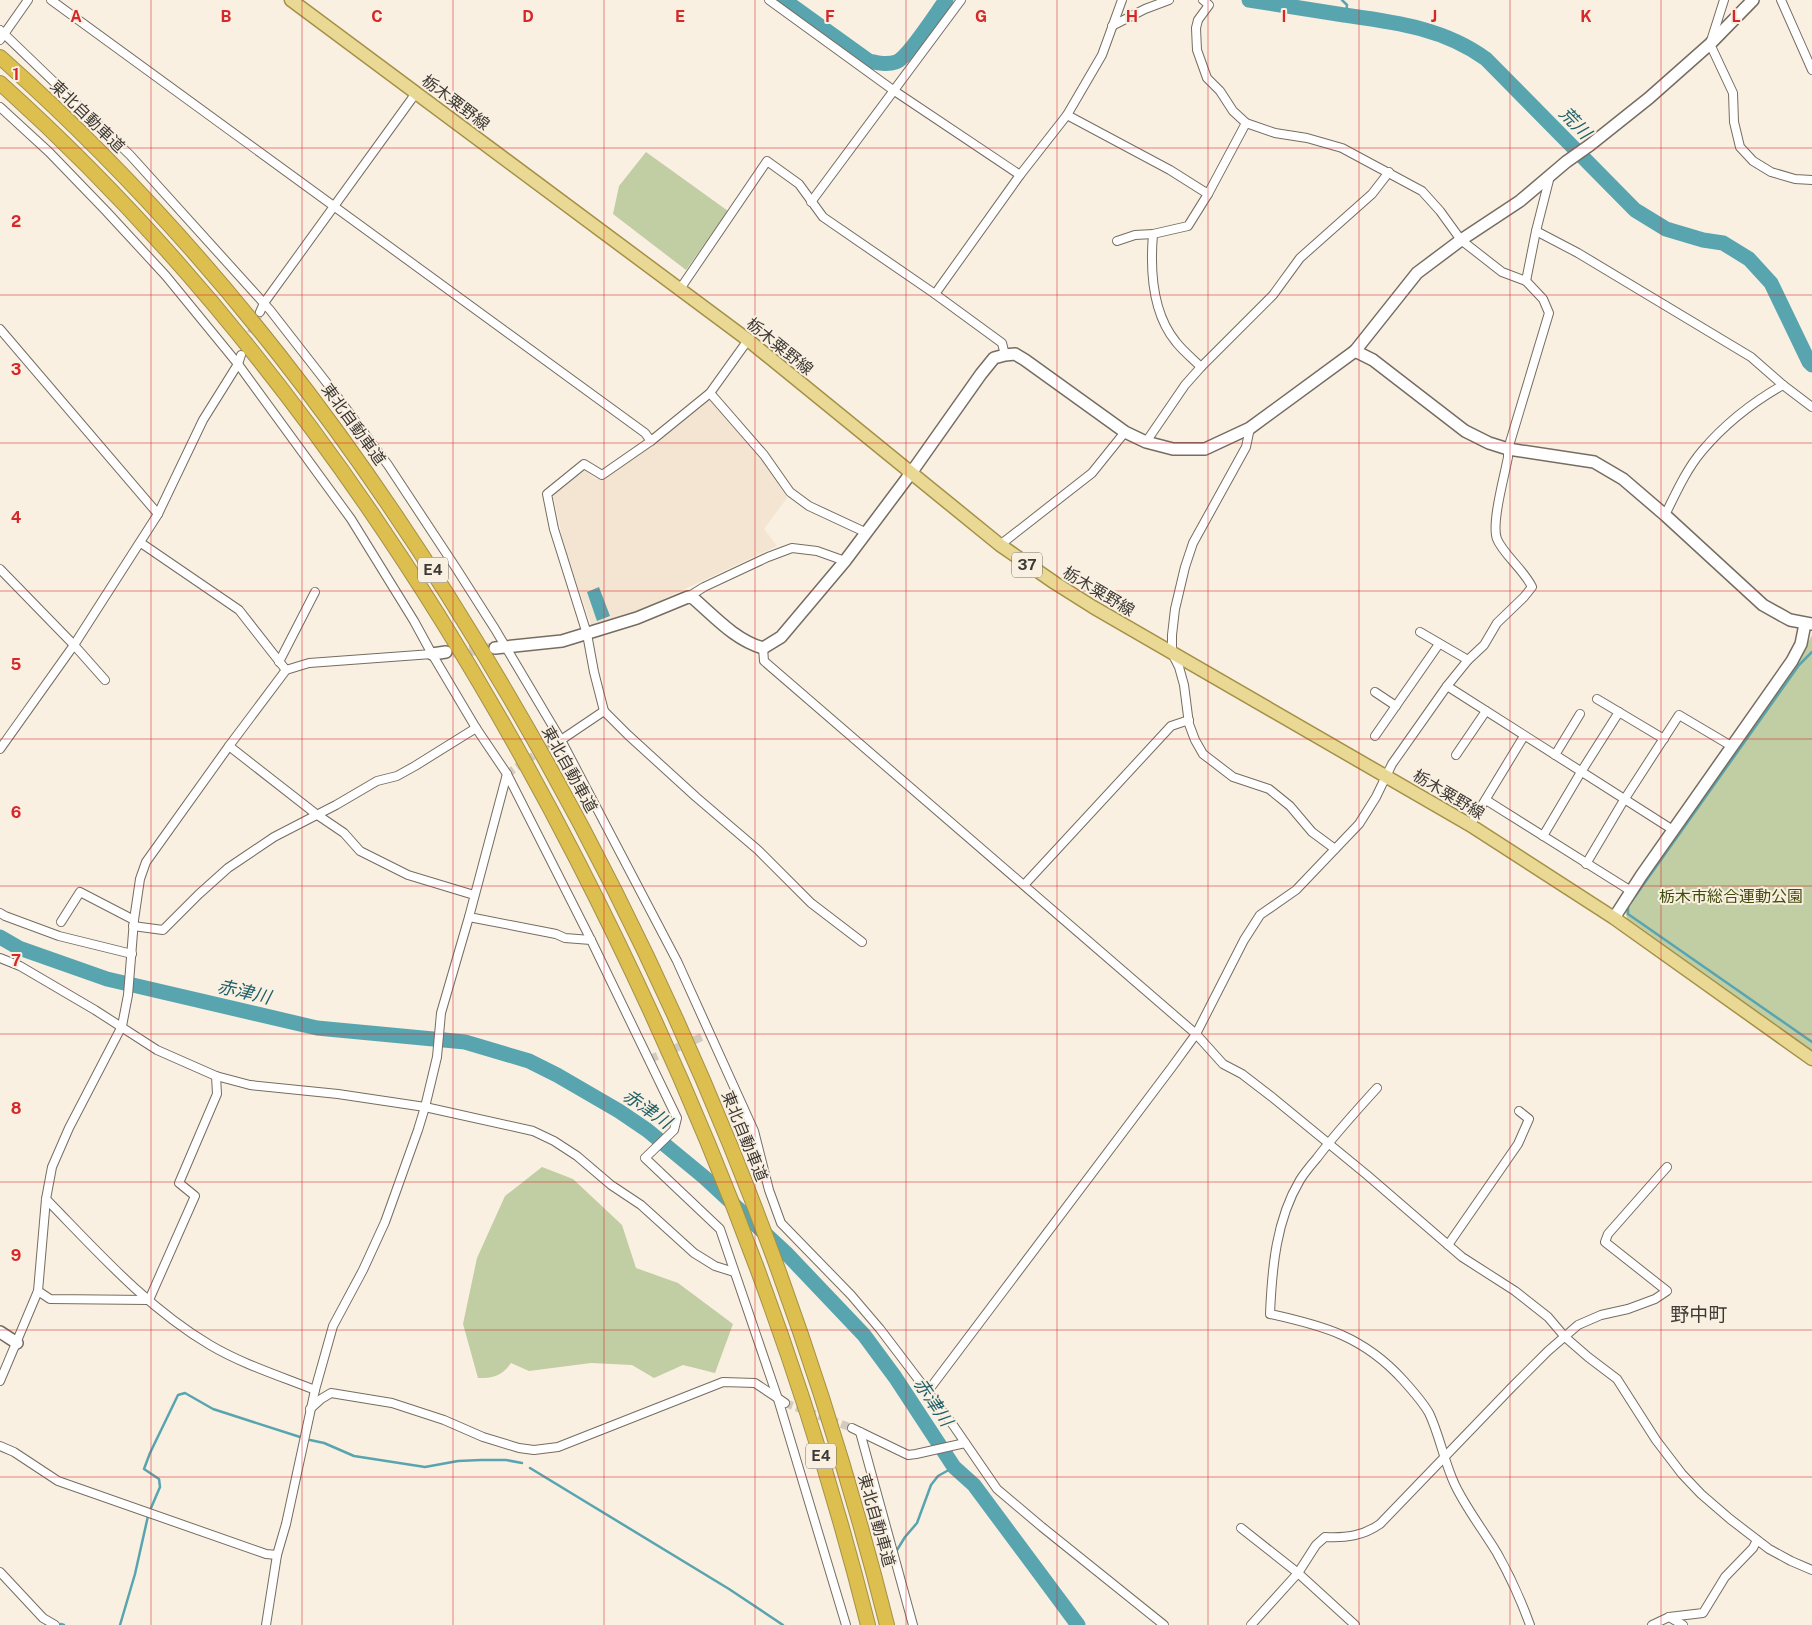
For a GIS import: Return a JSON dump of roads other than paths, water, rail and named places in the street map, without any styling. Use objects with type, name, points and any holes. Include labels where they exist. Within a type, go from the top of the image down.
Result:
[{"type":"highway","name":"東北自動車道","points":[[0,57],[85,137],[152,206],[214,274],[306,388],[426,558],[497,675],[571,806],[659,982],[690,1048],[740,1168],[820,1388],[850,1486],[887,1625]]},
{"type":"highway","name":"E4","points":[[0,83],[104,184],[199,286],[237,331],[309,424],[410,569],[510,735],[556,818],[635,976],[705,1135],[766,1289],[801,1392],[831,1490],[868,1625]]},
{"type":"main road","name":"栃木粟野線","points":[[291,0],[748,340],[1000,545],[1055,583],[1172,653],[1470,825],[1614,918],[1812,1059]]},
{"type":"street","points":[[28,0],[1,34],[130,155],[264,303],[325,380],[388,465],[456,568],[500,647],[562,740],[677,961],[754,1131],[769,1190],[781,1223],[880,1329],[928,1392],[997,1489],[1164,1625]]},
{"type":"street","points":[[51,0],[645,433],[652,441]]},
{"type":"street","points":[[769,0],[893,90],[1020,175]]},
{"type":"street","points":[[811,202],[961,0]]},
{"type":"street","points":[[935,294],[1020,175],[1067,115],[1102,55],[1122,0]]},
{"type":"street","points":[[1112,26],[1145,9],[1169,0]]},
{"type":"street","points":[[1724,0],[1710,44],[1732,93],[1734,122],[1740,147],[1753,161],[1771,172],[1795,179],[1812,180]]},
{"type":"street","points":[[688,597],[693,598],[732,633],[751,644],[763,648],[781,637],[846,561],[994,358],[1015,354],[1125,432],[1146,442],[1174,449],[1205,449],[1250,428],[1354,351],[1417,273],[1520,200],[1649,98],[1710,44],[1753,0]]},
{"type":"street","points":[[1781,0],[1812,70]]},
{"type":"street","points":[[928,1392],[1196,1034],[1244,940],[1260,915],[1296,890],[1359,824],[1376,797],[1392,764],[1447,686],[1468,660],[1484,645],[1497,623],[1524,597],[1532,586],[1497,538],[1496,524],[1508,448],[1549,313],[1543,299],[1526,281],[1502,272],[1461,240],[1440,211],[1422,191],[1342,148],[1307,138],[1275,133],[1246,123],[1233,111],[1220,91],[1206,78],[1197,50],[1196,28],[1198,20],[1208,2]]},
{"type":"street","points":[[260,312],[264,303],[333,206],[416,93]]},
{"type":"street","points":[[0,107],[49,152],[106,210],[166,276],[238,364],[351,519],[414,621],[476,728],[507,774],[591,940],[677,1118],[674,1130],[645,1158],[720,1229],[782,1401],[846,1625]]},
{"type":"street","points":[[1067,115],[1170,170],[1208,194]]},
{"type":"street","points":[[1117,241],[1135,235],[1153,234],[1188,226],[1208,194],[1246,123]]},
{"type":"street","points":[[680,289],[767,162],[799,184],[823,217],[935,294],[1002,343],[1005,355]]},
{"type":"street","points":[[1146,442],[1185,385],[1273,295],[1300,258],[1372,194],[1389,172]]},
{"type":"street","points":[[1526,281],[1550,176]]},
{"type":"street","points":[[1536,231],[1578,253],[1752,357],[1782,385],[1812,407]]},
{"type":"street","points":[[1153,234],[1152,269],[1154,288],[1160,309],[1175,342],[1201,368]]},
{"type":"street","points":[[0,329],[158,514]]},
{"type":"street","points":[[748,340],[710,393],[652,441],[602,475],[584,464],[547,494],[554,529],[588,634],[594,672],[604,710],[628,736],[758,850],[811,903],[862,942]]},
{"type":"street","points":[[1354,351],[1373,360],[1466,431],[1489,443],[1508,448],[1594,462],[1623,479],[1764,605],[1790,620],[1809,624],[1792,661],[1673,830],[1614,918]]},
{"type":"street","points":[[0,749],[74,645],[141,543],[158,514],[203,420],[238,364],[241,355]]},
{"type":"street","points":[[1664,515],[1687,471],[1701,452],[1723,429],[1767,394],[1782,385]]},
{"type":"street","points":[[710,393],[764,455],[790,492],[808,506],[867,533]]},
{"type":"street","points":[[1250,428],[1246,447],[1190,550],[1175,609],[1172,653],[1179,667],[1184,685],[1189,724],[1203,754],[1233,777],[1269,789],[1290,806],[1312,832],[1335,849]]},
{"type":"street","points":[[1000,545],[1092,472],[1125,432]]},
{"type":"street","points":[[141,543],[239,610],[286,670]]},
{"type":"street","points":[[500,647],[562,641],[637,618],[688,597],[704,587],[792,548],[817,551],[846,561]]},
{"type":"street","points":[[0,569],[74,645],[105,680]]},
{"type":"street","points":[[279,662],[315,592]]},
{"type":"street","points":[[1420,632],[1468,660]]},
{"type":"street","points":[[1375,736],[1439,644]]},
{"type":"street","points":[[763,648],[764,661],[1196,1034],[1223,1064],[1242,1074],[1328,1143],[1462,1257],[1532,1304],[1548,1317],[1565,1337],[1617,1378],[1656,1440],[1688,1481],[1730,1519],[1790,1561],[1812,1570]]},
{"type":"street","points":[[0,1381],[38,1291],[46,1199],[52,1167],[65,1136],[122,1026],[128,995],[134,923],[140,880],[146,862],[228,746],[286,670],[309,662],[446,652]]},
{"type":"street","points":[[1447,686],[1673,830]]},
{"type":"street","points":[[1375,692],[1396,706]]},
{"type":"street","points":[[1597,699],[1664,739]]},
{"type":"street","points":[[552,743],[562,740],[604,710]]},
{"type":"street","points":[[1456,755],[1486,711]]},
{"type":"street","points":[[1543,836],[1619,712]]},
{"type":"street","points":[[1555,755],[1580,714]]},
{"type":"street","points":[[1586,864],[1624,800],[1679,715],[1732,747]]},
{"type":"street","points":[[1024,885],[1171,726],[1189,720]]},
{"type":"street","points":[[61,922],[80,892],[134,923],[163,930],[228,868],[274,837],[377,782],[397,776],[416,766],[476,728]]},
{"type":"street","points":[[1470,825],[1524,736]]},
{"type":"street","points":[[228,746],[316,814],[344,833],[360,851],[408,875],[474,895]]},
{"type":"street","points":[[266,1625],[277,1555],[286,1524],[310,1409],[332,1326],[363,1270],[385,1222],[425,1107],[438,1052],[441,1016],[474,895],[482,873],[507,774]]},
{"type":"street","points":[[1486,800],[1631,892]]},
{"type":"street","points":[[0,913],[59,936],[132,957]]},
{"type":"street","points":[[469,917],[556,934],[565,938],[591,940]]},
{"type":"street","points":[[0,958],[20,966],[122,1026],[157,1050],[216,1076],[250,1085],[338,1094],[425,1107],[533,1131],[554,1141],[577,1156],[611,1185],[641,1205],[694,1253],[715,1266],[734,1272]]},
{"type":"street","points":[[149,1300],[195,1196],[179,1183],[217,1094],[216,1076]]},
{"type":"street","points":[[1376,1088],[1328,1143],[1300,1180],[1285,1215],[1272,1269],[1270,1314],[1305,1322],[1340,1334],[1370,1350],[1389,1365],[1414,1392],[1429,1413],[1454,1484],[1497,1553],[1518,1593],[1530,1625]]},
{"type":"street","points":[[1448,1245],[1518,1144],[1529,1119],[1519,1111]]},
{"type":"street","points":[[1251,1625],[1298,1573],[1316,1545],[1325,1537],[1344,1538],[1368,1532],[1380,1524],[1548,1351],[1578,1326],[1601,1315],[1628,1310],[1655,1299],[1668,1291],[1604,1242],[1608,1234],[1667,1167]]},
{"type":"street","points":[[46,1199],[109,1265],[163,1312],[210,1345],[257,1367],[315,1390]]},
{"type":"street","points":[[38,1291],[50,1299],[149,1300]]},
{"type":"street","points":[[0,1332],[17,1342]]},
{"type":"street","points":[[310,1409],[331,1393],[392,1404],[444,1420],[484,1437],[519,1448],[534,1450],[558,1447],[723,1382],[755,1383],[782,1401]]},
{"type":"street","points":[[852,1428],[908,1455],[965,1443]]},
{"type":"street","points":[[860,1432],[913,1625]]},
{"type":"street","points":[[0,1446],[14,1452],[58,1481],[266,1554],[277,1555]]},
{"type":"street","points":[[1242,1528],[1298,1573],[1355,1625]]},
{"type":"street","points":[[1652,1625],[1669,1617],[1703,1613],[1725,1577],[1753,1548],[1758,1540]]},
{"type":"street","points":[[0,1572],[44,1618],[55,1625]]},
{"type":"street","points":[[1669,1617],[1683,1625]]},
{"type":"water","points":[[599,587],[610,616],[597,621],[587,592]]},
{"type":"waterway","name":"荒川","points":[[784,0],[869,61],[886,64],[896,62],[908,52],[946,0]]},
{"type":"waterway","name":"荒川","points":[[1249,0],[1400,24],[1436,33],[1470,48],[1486,59],[1635,210],[1666,229],[1703,240],[1723,243],[1749,259],[1771,283],[1812,365]]},
{"type":"waterway","points":[[1342,0],[1347,5],[1346,15]]},
{"type":"waterway","points":[[1631,902],[1799,665],[1812,652]]},
{"type":"waterway","points":[[1628,906],[1628,914],[1812,1042]]},
{"type":"waterway","name":"赤津川","points":[[0,937],[19,948],[107,979],[317,1028],[465,1042],[529,1061],[619,1111],[647,1130],[704,1177],[786,1253],[864,1335],[895,1377],[954,1467],[974,1485],[1078,1625]]},
{"type":"waterway","points":[[151,1508],[160,1487],[159,1479],[144,1469],[178,1395],[185,1393],[213,1409],[300,1437]]},
{"type":"waterway","points":[[310,1440],[324,1443],[354,1456],[425,1467],[458,1461],[481,1460],[506,1460],[522,1463]]},
{"type":"waterway","points":[[897,1550],[917,1523],[931,1485],[938,1476],[954,1467]]},
{"type":"waterway","points":[[530,1468],[729,1589],[783,1625]]},
{"type":"waterway","points":[[120,1625],[135,1574],[148,1516]]},
{"type":"tunnel","points":[[246,344],[260,312]]},
{"type":"tunnel","points":[[453,652],[495,648]]},
{"type":"tunnel","points":[[507,774],[552,743]]},
{"type":"tunnel","points":[[650,1059],[709,1034]]},
{"type":"tunnel","points":[[785,1403],[852,1428]]},
{"type":"district","name":"野中町","points":[[1699,1314]]},
{"type":"park label","name":"栃木市総合運動公園","points":[[1731,896]]}]
